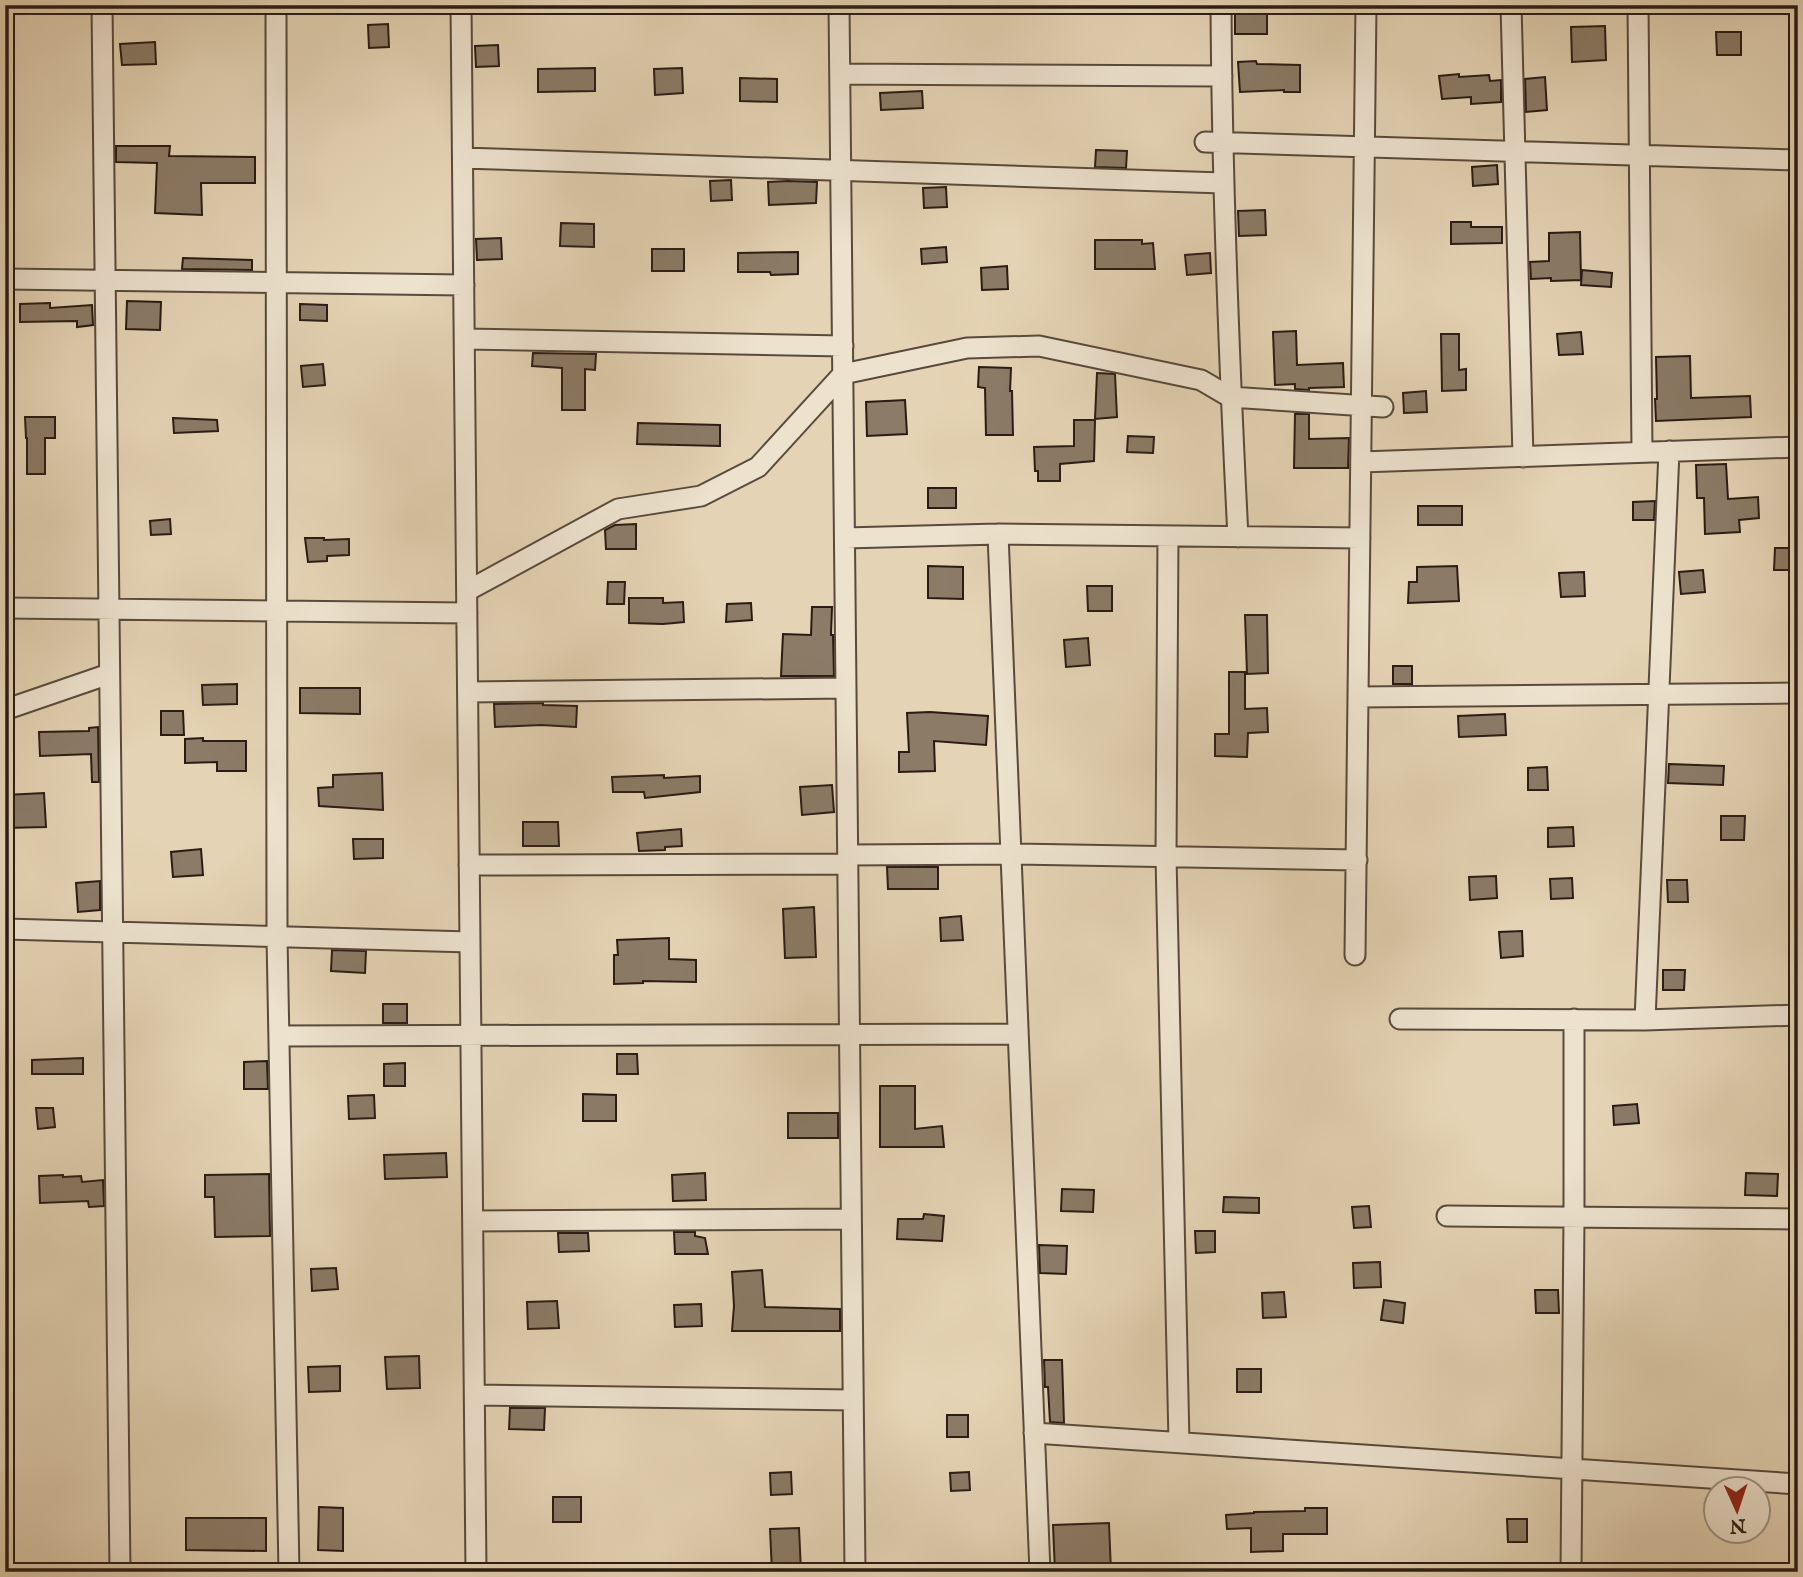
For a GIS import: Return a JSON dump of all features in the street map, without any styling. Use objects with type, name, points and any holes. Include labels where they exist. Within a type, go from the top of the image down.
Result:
[{"type":"street","points":[[102,5],[120,1572]]},
{"type":"street","points":[[276,5],[277,937],[289,1572]]},
{"type":"street","points":[[461,5],[476,1572]]},
{"type":"street","points":[[839,5],[855,1572]]},
{"type":"street","points":[[1221,5],[1222,76],[1214,142],[1223,183],[1238,537]]},
{"type":"street","points":[[1355,956],[1366,5]]},
{"type":"street","points":[[1511,5],[1523,457]]},
{"type":"street","points":[[1638,5],[1642,452]]},
{"type":"street","points":[[840,74],[1222,76]]},
{"type":"street","points":[[1214,142],[1798,160]]},
{"type":"street","points":[[463,158],[1223,183]]},
{"type":"street","points":[[5,279],[464,285]]},
{"type":"street","points":[[464,339],[843,346]]},
{"type":"street","points":[[467,591],[618,509],[701,496],[758,467],[843,374],[967,348],[1039,346],[1201,380],[1230,397],[1382,407]]},
{"type":"street","points":[[1361,462],[1798,447]]},
{"type":"street","points":[[1644,1020],[1669,451]]},
{"type":"street","points":[[845,538],[998,534],[1360,538]]},
{"type":"street","points":[[998,534],[1040,1572]]},
{"type":"street","points":[[1168,536],[1166,857],[1179,1442]]},
{"type":"street","points":[[5,608],[467,613]]},
{"type":"street","points":[[5,712],[109,674]]},
{"type":"street","points":[[468,692],[846,688]]},
{"type":"street","points":[[1358,697],[1798,693]]},
{"type":"street","points":[[469,865],[848,860],[1011,854],[1357,860]]},
{"type":"street","points":[[5,929],[470,942]]},
{"type":"street","points":[[1400,1018],[1644,1020],[1798,1014]]},
{"type":"street","points":[[1571,1572],[1574,1020]]},
{"type":"street","points":[[279,1036],[1018,1034]]},
{"type":"street","points":[[1447,1216],[1798,1219]]},
{"type":"street","points":[[473,1221],[851,1219]]},
{"type":"street","points":[[475,1395],[853,1400]]},
{"type":"street","points":[[1034,1433],[1798,1485]]},
{"type":"building","points":[[1235,9],[1267,9],[1267,34],[1235,34]]},
{"type":"building","points":[[388,24],[389,47],[369,48],[368,25]]},
{"type":"building","points":[[1605,26],[1606,60],[1572,62],[1571,27]]},
{"type":"building","points":[[1716,32],[1741,32],[1741,55],[1717,55]]},
{"type":"building","points":[[155,42],[156,64],[122,65],[120,44]]},
{"type":"building","points":[[498,45],[499,66],[476,67],[475,46]]},
{"type":"building","points":[[1256,61],[1257,64],[1300,65],[1300,92],[1240,92],[1238,62]]},
{"type":"building","points":[[595,68],[595,91],[538,92],[538,69]]},
{"type":"building","points":[[682,68],[683,93],[655,95],[654,69]]},
{"type":"building","points":[[1459,74],[1459,77],[1489,75],[1490,81],[1501,80],[1501,102],[1471,104],[1471,97],[1442,99],[1439,76]]},
{"type":"building","points":[[1545,77],[1547,110],[1526,112],[1525,79]]},
{"type":"building","points":[[740,78],[777,79],[777,102],[740,101]]},
{"type":"building","points":[[922,91],[923,108],[881,110],[880,93]]},
{"type":"building","points":[[116,146],[170,146],[169,156],[255,157],[255,183],[201,183],[202,215],[155,213],[157,163],[116,162]]},
{"type":"building","points":[[1096,150],[1127,151],[1126,168],[1095,167]]},
{"type":"building","points":[[1497,165],[1498,184],[1473,186],[1472,167]]},
{"type":"building","points":[[731,180],[732,200],[711,201],[710,181]]},
{"type":"building","points":[[768,182],[817,182],[816,203],[769,205]]},
{"type":"building","points":[[946,187],[947,207],[924,208],[923,188]]},
{"type":"building","points":[[1265,210],[1266,235],[1239,236],[1238,211]]},
{"type":"building","points":[[1451,222],[1471,222],[1471,227],[1502,227],[1502,243],[1451,244]]},
{"type":"building","points":[[561,223],[594,224],[594,247],[560,246]]},
{"type":"building","points":[[1580,232],[1581,280],[1531,279],[1530,262],[1549,261],[1549,233]]},
{"type":"building","points":[[501,238],[502,259],[477,260],[476,239]]},
{"type":"building","points":[[1095,240],[1142,240],[1142,244],[1153,243],[1155,269],[1095,269]]},
{"type":"building","points":[[946,247],[947,262],[922,264],[921,249]]},
{"type":"building","points":[[652,249],[684,249],[684,271],[652,271]]},
{"type":"building","points":[[798,252],[798,274],[738,272],[738,253]]},
{"type":"building","points":[[1210,253],[1211,273],[1187,275],[1185,255]]},
{"type":"building","points":[[183,258],[252,260],[252,270],[182,269]]},
{"type":"building","points":[[1007,266],[1008,289],[982,290],[981,268]]},
{"type":"building","points":[[1582,270],[1612,273],[1611,287],[1581,285]]},
{"type":"building","points":[[127,301],[161,302],[160,330],[126,329]]},
{"type":"building","points":[[50,303],[50,308],[92,305],[93,325],[77,327],[77,321],[20,322],[20,304]]},
{"type":"building","points":[[300,304],[327,305],[327,321],[300,320]]},
{"type":"building","points":[[1296,331],[1297,365],[1343,363],[1344,387],[1309,390],[1295,389],[1295,384],[1275,385],[1273,332]]},
{"type":"building","points":[[1581,332],[1583,354],[1559,355],[1557,334]]},
{"type":"building","points":[[1441,334],[1459,334],[1459,370],[1466,369],[1466,390],[1442,391]]},
{"type":"building","points":[[533,353],[596,354],[595,370],[585,369],[585,410],[562,410],[562,368],[532,366]]},
{"type":"building","points":[[1690,356],[1691,398],[1750,396],[1751,417],[1656,421],[1656,357]]},
{"type":"building","points":[[323,364],[325,385],[303,387],[301,366]]},
{"type":"building","points":[[979,367],[1011,368],[1013,435],[986,435],[985,388],[978,387]]},
{"type":"building","points":[[1097,373],[1115,374],[1117,417],[1095,419]]},
{"type":"building","points":[[1426,391],[1427,412],[1404,413],[1403,393]]},
{"type":"building","points":[[905,400],[907,434],[867,436],[866,402]]},
{"type":"building","points":[[1295,414],[1309,414],[1309,439],[1349,438],[1348,468],[1294,468]]},
{"type":"building","points":[[25,417],[55,417],[55,438],[45,438],[45,474],[27,474]]},
{"type":"building","points":[[173,418],[217,420],[218,431],[174,433]]},
{"type":"building","points":[[1074,420],[1095,420],[1094,461],[1060,464],[1060,481],[1038,481],[1034,447],[1074,446]]},
{"type":"building","points":[[638,423],[720,425],[720,446],[637,444]]},
{"type":"building","points":[[1128,436],[1154,437],[1153,453],[1127,452]]},
{"type":"building","points":[[1726,464],[1728,499],[1758,497],[1759,518],[1739,520],[1740,532],[1705,534],[1704,498],[1697,498],[1696,465]]},
{"type":"building","points":[[928,488],[956,488],[956,508],[928,508]]},
{"type":"building","points":[[1655,501],[1654,520],[1633,520],[1633,502]]},
{"type":"building","points":[[1418,506],[1462,506],[1462,525],[1418,525]]},
{"type":"building","points":[[170,519],[171,534],[151,535],[150,521]]},
{"type":"building","points":[[636,524],[636,549],[606,549],[605,530],[615,525]]},
{"type":"building","points":[[305,538],[349,539],[349,555],[327,556],[327,561],[308,562]]},
{"type":"building","points":[[1775,548],[1795,548],[1795,570],[1774,570]]},
{"type":"building","points":[[928,566],[963,567],[963,599],[928,598]]},
{"type":"building","points":[[1457,566],[1459,601],[1408,603],[1409,582],[1417,582],[1417,567]]},
{"type":"building","points":[[1703,570],[1705,592],[1681,594],[1679,572]]},
{"type":"building","points":[[1584,572],[1585,596],[1561,597],[1559,573]]},
{"type":"building","points":[[608,582],[625,582],[624,604],[607,604]]},
{"type":"building","points":[[1087,586],[1112,586],[1112,611],[1088,611]]},
{"type":"building","points":[[629,598],[663,598],[663,603],[683,602],[684,622],[629,623]]},
{"type":"building","points":[[751,603],[752,620],[726,622],[727,604]]},
{"type":"building","points":[[812,607],[832,607],[834,676],[781,676],[783,634],[811,635]]},
{"type":"building","points":[[1245,615],[1267,615],[1268,673],[1247,674]]},
{"type":"building","points":[[1088,638],[1090,665],[1066,667],[1064,640]]},
{"type":"building","points":[[1393,666],[1412,666],[1412,684],[1393,684]]},
{"type":"building","points":[[1229,672],[1245,672],[1245,709],[1267,708],[1268,732],[1248,733],[1247,757],[1215,756],[1215,734],[1229,734]]},
{"type":"building","points":[[237,684],[237,704],[203,705],[202,685]]},
{"type":"building","points":[[300,688],[360,688],[360,714],[300,713]]},
{"type":"building","points":[[543,703],[577,706],[576,727],[495,727],[494,704]]},
{"type":"building","points":[[161,711],[183,711],[184,735],[161,735]]},
{"type":"building","points":[[907,713],[988,716],[986,745],[934,741],[935,771],[899,772],[899,752],[909,752]]},
{"type":"building","points":[[1505,714],[1506,735],[1459,737],[1458,716]]},
{"type":"building","points":[[98,727],[99,782],[92,782],[91,754],[40,756],[39,732],[89,731],[89,728]]},
{"type":"building","points":[[203,738],[203,741],[246,741],[246,771],[217,771],[217,762],[185,763],[185,739]]},
{"type":"building","points":[[1669,764],[1724,766],[1723,785],[1668,783]]},
{"type":"building","points":[[1547,767],[1548,790],[1528,790],[1528,768]]},
{"type":"building","points":[[382,773],[383,810],[319,806],[318,788],[333,787],[333,775]]},
{"type":"building","points":[[664,775],[664,778],[700,776],[700,792],[645,798],[644,792],[613,792],[612,777]]},
{"type":"building","points":[[832,785],[834,812],[802,815],[800,787]]},
{"type":"building","points":[[44,793],[46,827],[5,828],[5,795]]},
{"type":"building","points":[[1721,816],[1745,816],[1744,840],[1721,840]]},
{"type":"building","points":[[523,822],[558,822],[559,846],[523,846]]},
{"type":"building","points":[[1573,827],[1574,846],[1548,847],[1548,828]]},
{"type":"building","points":[[681,829],[682,846],[639,851],[637,833]]},
{"type":"building","points":[[353,839],[383,839],[383,858],[354,859]]},
{"type":"building","points":[[201,849],[203,875],[173,877],[171,852]]},
{"type":"building","points":[[887,867],[938,867],[938,889],[888,889]]},
{"type":"building","points":[[1496,876],[1497,898],[1470,900],[1469,877]]},
{"type":"building","points":[[1572,878],[1573,898],[1551,899],[1550,879]]},
{"type":"building","points":[[1667,880],[1687,880],[1688,902],[1668,902]]},
{"type":"building","points":[[100,881],[100,910],[78,912],[76,883]]},
{"type":"building","points":[[814,907],[816,957],[785,958],[783,909]]},
{"type":"building","points":[[961,916],[963,940],[941,941],[940,918]]},
{"type":"building","points":[[1522,931],[1523,956],[1501,958],[1499,932]]},
{"type":"building","points":[[669,938],[669,959],[696,960],[696,982],[643,981],[614,984],[617,940]]},
{"type":"building","points":[[332,950],[366,951],[365,973],[331,971]]},
{"type":"building","points":[[1663,970],[1685,970],[1684,990],[1663,990]]},
{"type":"building","points":[[383,1004],[407,1004],[407,1023],[383,1023]]},
{"type":"building","points":[[617,1054],[637,1054],[638,1074],[617,1074]]},
{"type":"building","points":[[83,1058],[83,1074],[32,1074],[32,1060]]},
{"type":"building","points":[[267,1061],[268,1089],[244,1089],[244,1062]]},
{"type":"building","points":[[405,1063],[405,1086],[384,1086],[384,1064]]},
{"type":"building","points":[[880,1086],[915,1086],[915,1129],[942,1126],[944,1147],[880,1147]]},
{"type":"building","points":[[583,1094],[616,1095],[616,1121],[583,1121]]},
{"type":"building","points":[[374,1095],[375,1118],[349,1119],[348,1096]]},
{"type":"building","points":[[1637,1104],[1639,1123],[1614,1125],[1613,1106]]},
{"type":"building","points":[[36,1108],[53,1108],[55,1127],[38,1129]]},
{"type":"building","points":[[788,1113],[838,1113],[838,1138],[788,1138]]},
{"type":"building","points":[[446,1153],[447,1177],[385,1179],[384,1155]]},
{"type":"building","points":[[705,1173],[706,1200],[673,1201],[672,1175]]},
{"type":"building","points":[[1746,1173],[1778,1174],[1777,1196],[1745,1195]]},
{"type":"building","points":[[269,1174],[270,1236],[215,1237],[214,1197],[205,1197],[205,1175]]},
{"type":"building","points":[[39,1176],[81,1176],[82,1182],[103,1180],[104,1206],[89,1207],[88,1201],[40,1203]]},
{"type":"building","points":[[1062,1189],[1094,1190],[1093,1212],[1061,1211]]},
{"type":"building","points":[[1224,1197],[1259,1198],[1259,1213],[1223,1212]]},
{"type":"building","points":[[1369,1206],[1371,1227],[1354,1228],[1352,1207]]},
{"type":"building","points":[[924,1214],[944,1216],[942,1241],[897,1239],[898,1219],[923,1219]]},
{"type":"building","points":[[1195,1231],[1215,1231],[1215,1252],[1196,1253]]},
{"type":"building","points":[[674,1232],[695,1232],[695,1236],[705,1238],[708,1254],[675,1254]]},
{"type":"building","points":[[558,1233],[588,1233],[589,1251],[559,1252]]},
{"type":"building","points":[[1039,1245],[1067,1246],[1066,1274],[1040,1273]]},
{"type":"building","points":[[1380,1262],[1381,1287],[1354,1288],[1353,1263]]},
{"type":"building","points":[[336,1268],[338,1289],[312,1291],[311,1269]]},
{"type":"building","points":[[762,1270],[765,1307],[840,1309],[840,1331],[732,1331],[732,1272]]},
{"type":"building","points":[[1535,1290],[1558,1290],[1559,1313],[1536,1313]]},
{"type":"building","points":[[1284,1292],[1286,1317],[1263,1318],[1262,1293]]},
{"type":"building","points":[[1384,1300],[1405,1303],[1403,1323],[1381,1320]]},
{"type":"building","points":[[557,1301],[559,1328],[528,1329],[527,1302]]},
{"type":"building","points":[[701,1304],[702,1326],[675,1327],[674,1305]]},
{"type":"building","points":[[419,1356],[420,1388],[387,1389],[385,1357]]},
{"type":"building","points":[[1044,1360],[1062,1360],[1064,1423],[1050,1422]]},
{"type":"building","points":[[340,1366],[340,1391],[309,1392],[308,1367]]},
{"type":"building","points":[[1237,1369],[1261,1369],[1261,1392],[1237,1392]]},
{"type":"building","points":[[510,1408],[545,1408],[544,1430],[509,1429]]},
{"type":"building","points":[[947,1415],[968,1415],[968,1437],[947,1437]]},
{"type":"building","points":[[791,1472],[792,1494],[771,1495],[770,1473]]},
{"type":"building","points":[[969,1472],[970,1490],[951,1491],[950,1473]]},
{"type":"building","points":[[553,1497],[581,1497],[581,1522],[553,1522]]},
{"type":"building","points":[[319,1507],[343,1508],[343,1551],[318,1550]]},
{"type":"building","points":[[1305,1508],[1327,1508],[1327,1534],[1283,1534],[1283,1551],[1251,1552],[1251,1528],[1227,1529],[1226,1515],[1305,1511]]},
{"type":"building","points":[[186,1518],[266,1518],[266,1551],[186,1550]]},
{"type":"building","points":[[1507,1519],[1527,1519],[1527,1542],[1508,1542]]},
{"type":"building","points":[[1109,1523],[1111,1572],[1055,1572],[1053,1525]]},
{"type":"building","points":[[799,1528],[801,1572],[772,1572],[770,1529]]}]
